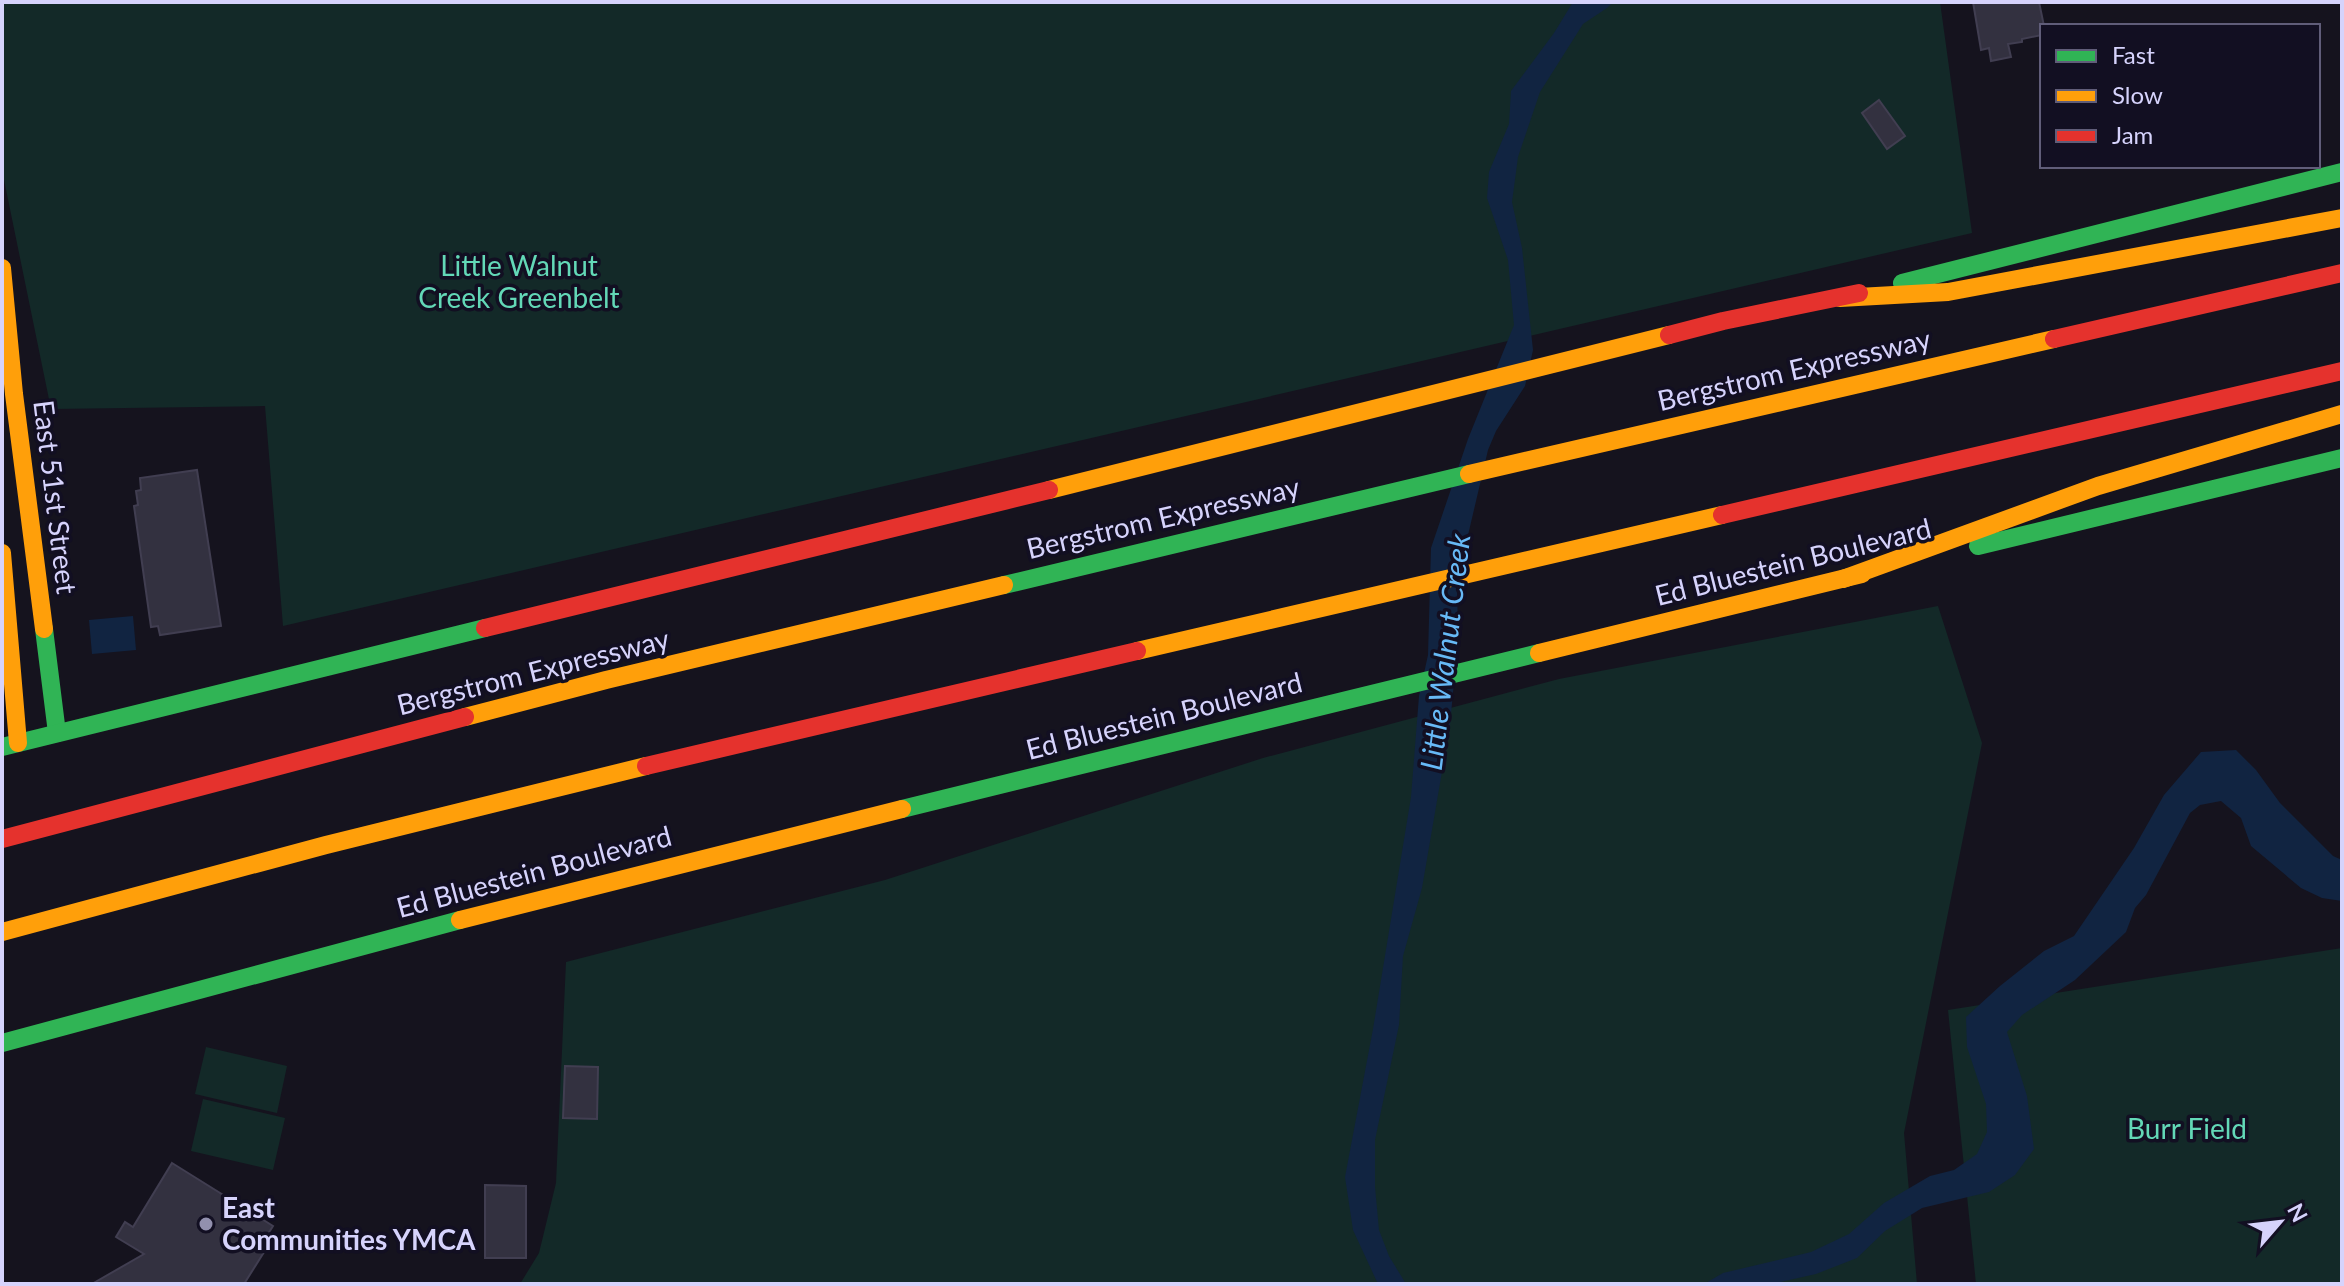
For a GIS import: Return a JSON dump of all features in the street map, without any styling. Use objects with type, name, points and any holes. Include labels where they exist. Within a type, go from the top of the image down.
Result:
[{"type":"main road","points":[[2,553],[10,745],[1723,321],[1840,298],[2342,172]]},
{"type":"main road","points":[[1840,298],[1948,292],[2342,218]]},
{"type":"main road","name":"East 51st Street","points":[[2,268],[8,390],[39,588],[57,733]]},
{"type":"main road","name":"Bergstrom Expressway","points":[[2,839],[606,680],[1596,444],[2342,273]]},
{"type":"main road","points":[[2,932],[224,872],[715,749],[2342,371]]},
{"type":"main road","points":[[1843,579],[2098,486],[2342,414]]},
{"type":"main road","name":"Ed Bluestein Boulevard","points":[[2,1043],[700,858],[2342,458]]},
{"type":"main road","points":[[6,592],[39,588]]},
{"type":"main road","points":[[164,909],[224,872]]},
{"type":"green space","name":"Little Walnut Creek Greenbelt","points":[[2,2],[1940,2],[1972,233],[283,626],[265,406],[51,409],[2,170]]},
{"type":"green space","points":[[1938,606],[1982,743],[1904,1133],[1917,1284],[520,1284],[539,1253],[556,1183],[566,962],[885,880],[1263,758],[1559,679]]},
{"type":"green space","name":"Burr Field","points":[[2342,948],[2342,1284],[1976,1284],[1948,1010]]},
{"type":"green space","points":[[206,1047],[287,1066],[277,1113],[195,1094]]},
{"type":"green space","points":[[203,1099],[285,1118],[273,1170],[191,1151]]},
{"type":"water","name":"Little Walnut Creek","points":[[1573,2],[1613,2],[1583,24],[1540,92],[1518,157],[1512,202],[1522,248],[1533,350],[1525,386],[1496,431],[1488,450],[1457,582],[1458,638],[1450,725],[1422,888],[1403,956],[1399,1025],[1375,1140],[1379,1230],[1389,1256],[1406,1284],[1378,1284],[1353,1230],[1345,1177],[1411,797],[1419,696],[1428,655],[1431,548],[1468,439],[1514,325],[1508,260],[1487,198],[1489,172],[1509,124],[1511,91]]},
{"type":"water","points":[[133,616],[136,650],[92,654],[89,620]]},
{"type":"water","points":[[2236,750],[2256,770],[2280,803],[2333,856],[2342,860],[2342,901],[2322,898],[2301,888],[2251,846],[2241,818],[2221,801],[2200,805],[2190,813],[2146,895],[2135,908],[2126,932],[2075,980],[2022,1015],[2007,1032],[2027,1096],[2034,1149],[2015,1175],[1989,1192],[1922,1208],[1885,1231],[1857,1258],[1816,1274],[1771,1284],[1704,1284],[1723,1273],[1811,1252],[1849,1234],[1884,1203],[1930,1176],[1954,1170],[1977,1154],[1987,1132],[1986,1104],[1967,1047],[1966,1017],[2044,951],[2074,936],[2134,848],[2164,795],[2201,752]]},
{"type":"building","points":[[1973,2],[2039,2],[2044,24],[2040,24],[2040,35],[2008,44],[2011,57],[1991,61],[1989,48],[1981,50]]},
{"type":"building","points":[[1879,100],[1905,136],[1887,149],[1862,113]]},
{"type":"building","points":[[197,470],[221,626],[160,635],[158,626],[151,627],[134,506],[138,505],[136,491],[141,490],[140,478]]},
{"type":"building","points":[[565,1066],[598,1067],[597,1119],[563,1118]]},
{"type":"building","name":"East Communities YMCA","points":[[172,1163],[273,1226],[261,1245],[266,1249],[244,1284],[92,1284],[144,1254],[116,1237],[125,1222],[133,1227]]},
{"type":"building","points":[[485,1185],[526,1186],[526,1258],[485,1258]]},
{"type":"traffic: fast","points":[[1902,283],[2342,172]]},
{"type":"traffic: fast","points":[[1978,546],[2342,458]]},
{"type":"traffic: fast","points":[[1004,585],[1469,474]]},
{"type":"traffic: fast","points":[[2,747],[485,628]]},
{"type":"traffic: fast","points":[[44,629],[57,733]]},
{"type":"traffic: fast","points":[[902,809],[1539,653]]},
{"type":"traffic: fast","points":[[2,1043],[460,920]]},
{"type":"traffic: slow","points":[[1840,298],[1948,292],[2342,218]]},
{"type":"traffic: slow","points":[[2,268],[14,394],[44,629]]},
{"type":"traffic: slow","points":[[1049,490],[1669,335]]},
{"type":"traffic: slow","points":[[1469,474],[2054,339]]},
{"type":"traffic: slow","points":[[1843,579],[2098,486],[2342,414]]},
{"type":"traffic: slow","points":[[1137,651],[1722,515]]},
{"type":"traffic: slow","points":[[2,553],[18,743]]},
{"type":"traffic: slow","points":[[1539,653],[1862,574]]},
{"type":"traffic: slow","points":[[465,717],[1004,585]]},
{"type":"traffic: slow","points":[[2,932],[326,845],[646,766]]},
{"type":"traffic: slow","points":[[460,920],[902,809]]},
{"type":"traffic: jam","points":[[2054,339],[2342,273]]},
{"type":"traffic: jam","points":[[1669,335],[1859,293]]},
{"type":"traffic: jam","points":[[1722,515],[2342,371]]},
{"type":"traffic: jam","points":[[485,628],[1049,490]]},
{"type":"traffic: jam","points":[[646,766],[1137,651]]},
{"type":"traffic: jam","points":[[2,839],[465,717]]},
{"type":"place","name":"East Communities YMCA","points":[[206,1224]]}]
